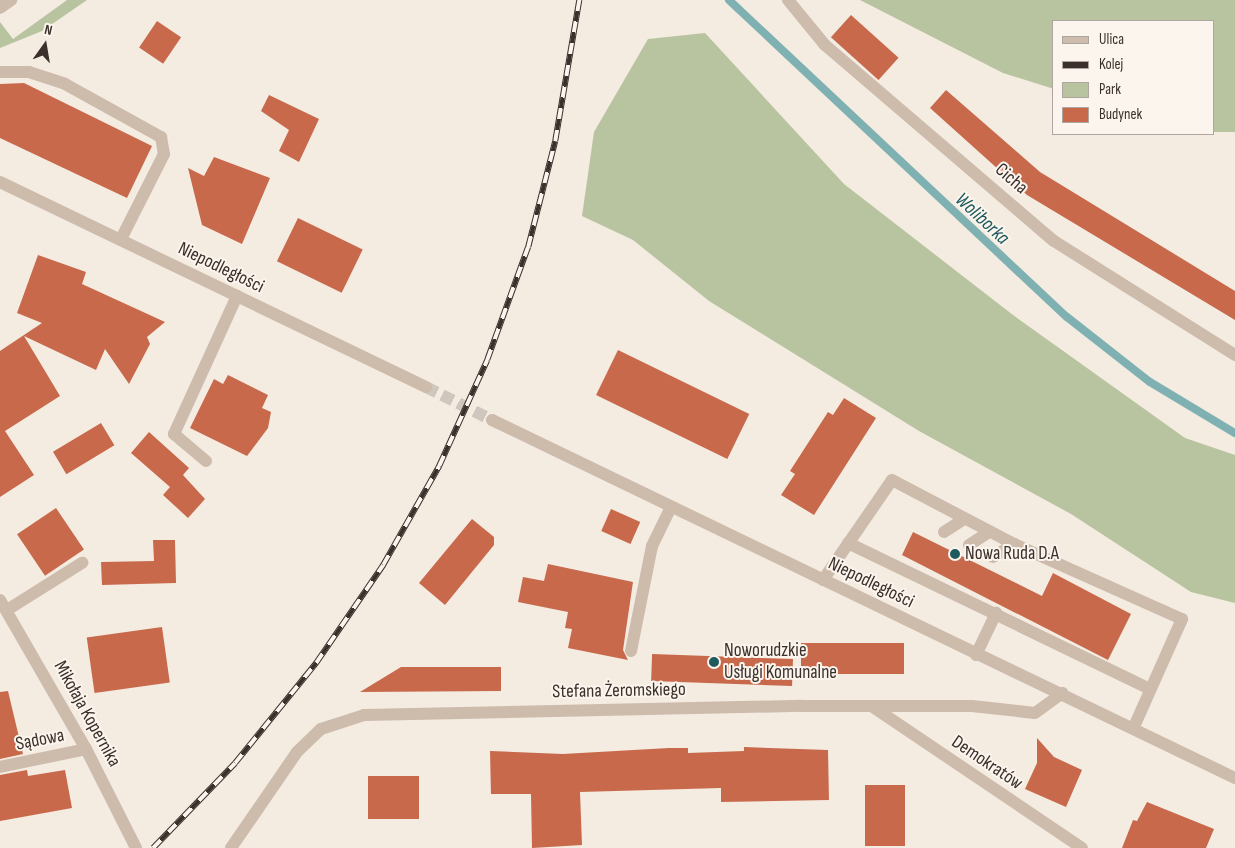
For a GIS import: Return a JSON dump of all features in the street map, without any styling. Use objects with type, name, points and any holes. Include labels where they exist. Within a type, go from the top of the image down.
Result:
[{"type":"street","points":[[0,8],[11,0]]},
{"type":"street","name":"Cicha","points":[[788,0],[826,46],[1054,241],[1235,355]]},
{"type":"street","points":[[0,72],[29,72],[65,84],[161,137],[164,154],[121,239]]},
{"type":"street","name":"Niepodległości","points":[[0,182],[426,388]]},
{"type":"street","points":[[206,461],[174,434],[237,296]]},
{"type":"street","name":"Niepodległości","points":[[492,420],[976,655],[1063,694],[1235,778]]},
{"type":"street","points":[[823,580],[892,480],[1014,544],[1182,618],[1133,729]]},
{"type":"street","points":[[631,651],[652,546],[671,507]]},
{"type":"street","points":[[944,532],[964,519]]},
{"type":"street","points":[[969,545],[990,532]]},
{"type":"street","points":[[848,543],[1150,689]]},
{"type":"street","points":[[993,557],[1014,544]]},
{"type":"street","points":[[3,605],[82,564]]},
{"type":"street","name":"Mikołaja Kopernika","points":[[3,605],[86,749],[136,848]]},
{"type":"street","points":[[976,655],[996,613]]},
{"type":"street","name":"Stefana Żeromskiego","points":[[230,848],[297,752],[321,729],[364,715],[972,706],[1035,713],[1063,694]]},
{"type":"street","name":"Demokratów","points":[[872,707],[1082,848]]},
{"type":"street","name":"Sądowa","points":[[0,767],[86,749]]},
{"type":"green space","points":[[67,0],[87,0],[42,31],[0,48],[0,22],[13,39]]},
{"type":"green space","points":[[860,0],[1235,0],[1235,132],[1215,132],[1215,20],[1052,20],[1052,88],[1003,73]]},
{"type":"green space","points":[[705,33],[844,184],[1013,315],[1185,438],[1235,455],[1235,603],[1191,592],[1071,514],[919,431],[709,301],[633,240],[582,216],[594,132],[648,39]]},
{"type":"building","points":[[851,15],[899,58],[878,80],[831,37]]},
{"type":"building","points":[[157,21],[181,37],[163,64],[139,48]]},
{"type":"building","points":[[24,83],[152,146],[127,198],[0,138],[0,84]]},
{"type":"building","points":[[946,90],[1040,172],[1235,291],[1235,320],[1027,195],[930,108]]},
{"type":"building","points":[[269,95],[319,119],[299,162],[279,151],[289,130],[261,111]]},
{"type":"building","points":[[214,157],[270,178],[242,244],[202,225],[188,168],[204,176]]},
{"type":"building","points":[[298,218],[363,250],[342,293],[277,261]]},
{"type":"building","points":[[38,255],[86,272],[82,284],[165,322],[147,337],[150,344],[129,384],[105,349],[96,370],[24,336],[60,396],[5,431],[34,475],[0,497],[0,351],[42,323],[17,313]]},
{"type":"building","points":[[618,350],[749,414],[727,459],[596,395]]},
{"type":"building","points":[[228,375],[268,395],[262,408],[271,412],[268,428],[247,456],[190,428],[214,379],[223,384]]},
{"type":"building","points":[[844,398],[876,418],[814,515],[781,495],[795,474],[790,471],[828,412],[833,415]]},
{"type":"building","points":[[101,423],[114,445],[66,474],[53,452]]},
{"type":"building","points":[[149,432],[189,468],[183,475],[205,499],[188,518],[163,495],[170,487],[131,453]]},
{"type":"building","points":[[56,508],[84,549],[45,576],[17,534]]},
{"type":"building","points":[[611,509],[640,522],[630,544],[601,531]]},
{"type":"building","points":[[472,519],[494,537],[494,545],[445,605],[419,583]]},
{"type":"building","points":[[913,532],[1042,596],[1053,573],[1131,614],[1108,660],[902,555]]},
{"type":"building","points":[[153,540],[175,540],[176,583],[102,585],[101,562],[154,561]]},
{"type":"building","points":[[548,564],[633,582],[623,650],[628,660],[568,648],[572,629],[565,628],[568,612],[518,602],[523,577],[544,581]]},
{"type":"building","points":[[162,627],[170,682],[95,693],[87,638]]},
{"type":"building","points":[[801,643],[904,643],[904,674],[801,674]]},
{"type":"building","points":[[652,654],[793,659],[792,686],[651,681]]},
{"type":"building","points":[[401,667],[501,667],[501,691],[360,692]]},
{"type":"building","points":[[8,691],[23,754],[0,759],[0,692]]},
{"type":"building","points":[[1037,738],[1054,757],[1082,770],[1066,807],[1025,789],[1037,763]]},
{"type":"building","points":[[744,747],[828,750],[829,800],[721,802],[721,788],[580,792],[582,845],[532,848],[531,794],[491,794],[490,751],[563,754],[688,748],[688,753],[744,751]]},
{"type":"building","points":[[27,770],[28,776],[65,770],[72,808],[0,821],[0,775]]},
{"type":"building","points":[[368,776],[419,776],[419,819],[368,819]]},
{"type":"building","points":[[865,785],[905,785],[905,846],[865,846]]},
{"type":"building","points":[[1147,802],[1214,829],[1206,848],[1122,848],[1133,820],[1137,821]]},
{"type":"waterway","name":"Woliborka","points":[[729,0],[1067,317],[1150,382],[1235,433]]},
{"type":"tunnel","points":[[426,387],[492,420]]},
{"type":"railway","points":[[153,848],[235,763],[316,663],[383,565],[439,466],[487,360],[528,247],[555,141],[579,0]]},
{"type":"place","name":"Nowa Ruda D.A","points":[[955,554]]},
{"type":"place","name":"Noworudzkie Usługi Komunalne","points":[[714,662]]}]
